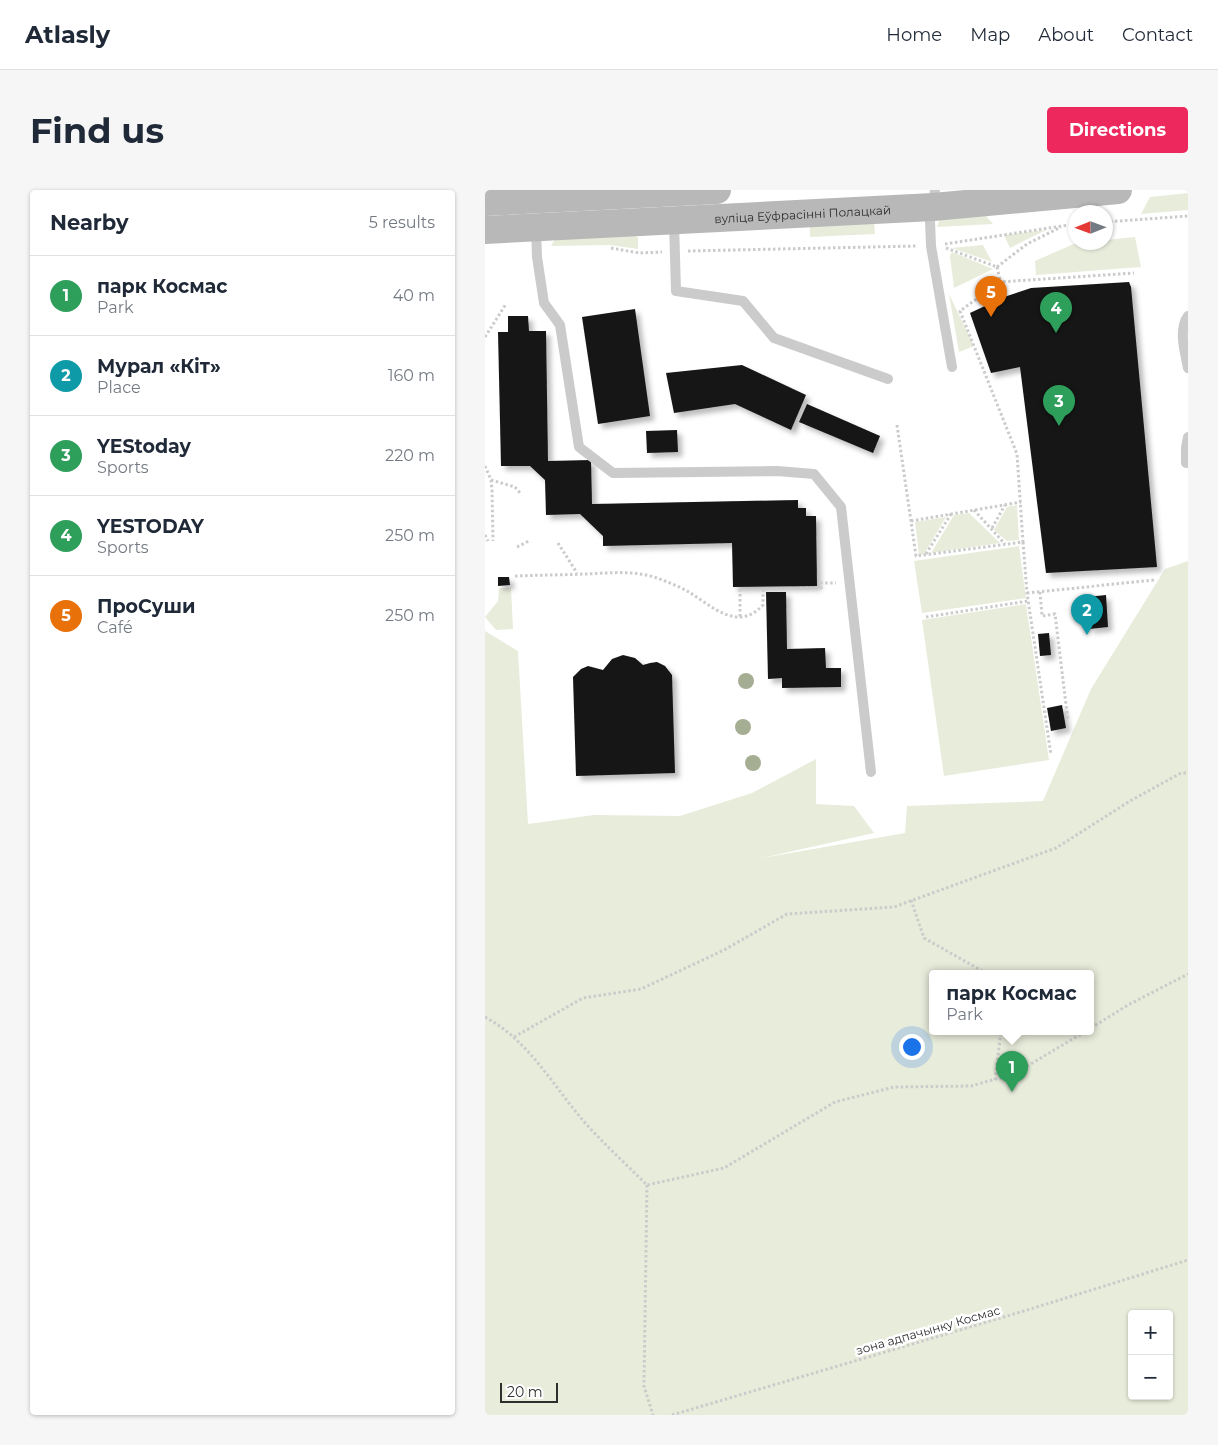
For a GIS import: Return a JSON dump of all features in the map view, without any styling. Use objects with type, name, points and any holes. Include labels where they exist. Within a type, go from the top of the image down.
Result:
[{"type":"main road","name":"вуліца Еўфрасінні Полацкай","points":[[485,230],[538,208],[717,190]]},
{"type":"main road","name":"вуліца Еўфрасінні Полацкай","points":[[485,202],[673,221],[934,198],[1118,190]]},
{"type":"lane","points":[[934,198],[930,221],[931,246],[952,367]]},
{"type":"lane","points":[[538,208],[537,257],[544,303],[559,325],[579,447],[613,473],[777,471],[814,474],[841,507],[871,772]]},
{"type":"lane","points":[[673,221],[676,291],[743,301],[774,338],[888,379]]},
{"type":"lane","points":[[1188,316],[1185,321],[1183,338],[1188,368]]},
{"type":"lane","points":[[1188,437],[1186,448],[1186,463],[1188,463]]},
{"type":"path","points":[[1113,221],[1188,216]]},
{"type":"path","points":[[997,267],[1027,244],[1064,225]]},
{"type":"path","points":[[604,247],[639,253],[931,246],[1068,225]]},
{"type":"path","points":[[931,246],[948,249],[997,267]]},
{"type":"path","points":[[997,267],[1004,297]]},
{"type":"path","points":[[1051,755],[1027,593],[1017,454],[960,311],[1000,282],[1134,273]]},
{"type":"path","points":[[485,337],[506,304]]},
{"type":"path","points":[[897,425],[916,556],[1023,542]]},
{"type":"path","points":[[485,466],[491,480],[493,541]]},
{"type":"path","points":[[491,480],[515,486],[521,494]]},
{"type":"path","points":[[911,521],[1021,502]]},
{"type":"path","points":[[992,528],[1005,505]]},
{"type":"path","points":[[975,510],[1005,544]]},
{"type":"path","points":[[926,555],[951,514]]},
{"type":"path","points":[[485,535],[488,541]]},
{"type":"path","points":[[517,547],[529,542]]},
{"type":"path","points":[[558,543],[577,574]]},
{"type":"path","points":[[515,576],[625,572],[656,578],[687,591],[720,612],[740,618],[757,612],[763,605],[763,589],[821,588],[821,583],[850,582]]},
{"type":"path","points":[[1027,593],[1154,580]]},
{"type":"path","points":[[740,589],[740,618]]},
{"type":"path","points":[[1040,592],[1042,616],[1055,614],[1068,721]]},
{"type":"path","points":[[926,617],[1028,601]]},
{"type":"path","points":[[514,1037],[583,998],[641,989],[723,950],[787,914],[894,907],[1056,848],[1130,801],[1181,773],[1188,773]]},
{"type":"path","points":[[911,900],[925,938],[981,970]]},
{"type":"path","points":[[1094,1026],[1128,1005],[1188,974]]},
{"type":"path","points":[[485,1017],[524,1045],[587,1125],[647,1185],[645,1386],[653,1415]]},
{"type":"path","points":[[995,1080],[1001,1035]]},
{"type":"path","points":[[647,1185],[724,1168],[835,1102],[894,1087],[971,1086],[995,1080],[1014,1074],[1079,1035]]},
{"type":"path","name":"зона адпачынку Космас","points":[[672,1415],[1015,1314],[1188,1260]]},
{"type":"green space","points":[[1188,193],[1188,210],[1141,214],[1150,197]]},
{"type":"green space","points":[[981,210],[993,224],[937,227],[941,215]]},
{"type":"green space","points":[[874,221],[875,234],[810,237],[810,225]]},
{"type":"green space","points":[[1046,230],[1010,248],[1004,235]]},
{"type":"green space","points":[[635,235],[638,238],[638,249],[610,245],[551,246],[556,239]]},
{"type":"green space","points":[[1135,237],[1141,267],[1036,275],[1035,261],[1068,247],[1068,250],[1113,250],[1113,239]]},
{"type":"green space","points":[[983,245],[992,262],[952,248]]},
{"type":"green space","points":[[952,252],[993,269],[954,288],[950,256]]},
{"type":"green space","points":[[949,294],[974,346],[959,352]]},
{"type":"green space","points":[[1017,505],[1019,540],[1007,541],[994,530],[1007,507]]},
{"type":"green space","points":[[969,513],[1000,543],[931,553],[954,515]]},
{"type":"green space","points":[[946,517],[924,554],[919,555],[915,522]]},
{"type":"green space","points":[[1019,546],[1026,598],[922,613],[914,561]]},
{"type":"green space","points":[[1188,561],[1188,1415],[485,1415],[485,631],[518,651],[528,824],[594,815],[680,816],[752,793],[816,759],[816,804],[854,806],[874,833],[757,859],[905,833],[907,806],[1043,801],[1091,689],[1165,569]]},
{"type":"green space","points":[[499,588],[511,588],[513,629],[496,630],[485,617],[498,601]]},
{"type":"green space","points":[[1026,604],[1049,760],[944,776],[922,620]]},
{"type":"building","points":[[1129,282],[1131,287],[1157,567],[1046,573],[1020,367],[991,373],[970,313],[1004,297],[1031,288]]},
{"type":"building","points":[[635,309],[650,416],[598,424],[582,317]]},
{"type":"building","points":[[508,316],[528,316],[529,331],[546,331],[548,461],[591,460],[592,504],[798,500],[798,508],[806,508],[806,516],[816,516],[817,586],[733,587],[732,543],[603,546],[603,536],[580,514],[546,515],[545,480],[530,466],[501,466],[498,332],[508,332]]},
{"type":"building","points":[[742,365],[806,395],[791,430],[735,404],[674,413],[666,373]]},
{"type":"building","points":[[807,404],[880,436],[873,453],[799,422]]},
{"type":"building","points":[[677,430],[678,452],[647,453],[646,431]]},
{"type":"building","points":[[498,577],[509,577],[510,585],[498,586]]},
{"type":"building","points":[[766,592],[786,592],[787,649],[825,648],[826,668],[841,668],[841,687],[782,688],[782,678],[768,679]]},
{"type":"building","points":[[1106,595],[1108,627],[1089,629],[1087,597]]},
{"type":"building","points":[[1049,633],[1051,655],[1040,656],[1038,634]]},
{"type":"building","points":[[623,655],[635,658],[643,665],[657,662],[665,666],[672,675],[675,773],[576,776],[573,677],[581,669],[588,666],[603,670],[612,659]]},
{"type":"building","points":[[1062,705],[1066,728],[1051,731],[1047,708]]},
{"type":"place","name":"ПроСуши","points":[[991,317]]},
{"type":"place","name":"YESTODAY","points":[[1056,333]]},
{"type":"place","name":"YEStoday","points":[[1059,426]]},
{"type":"place","name":"Мурал «Кіт»","points":[[1087,635]]},
{"type":"place","name":"парк Космас","points":[[1012,1092]]}]
